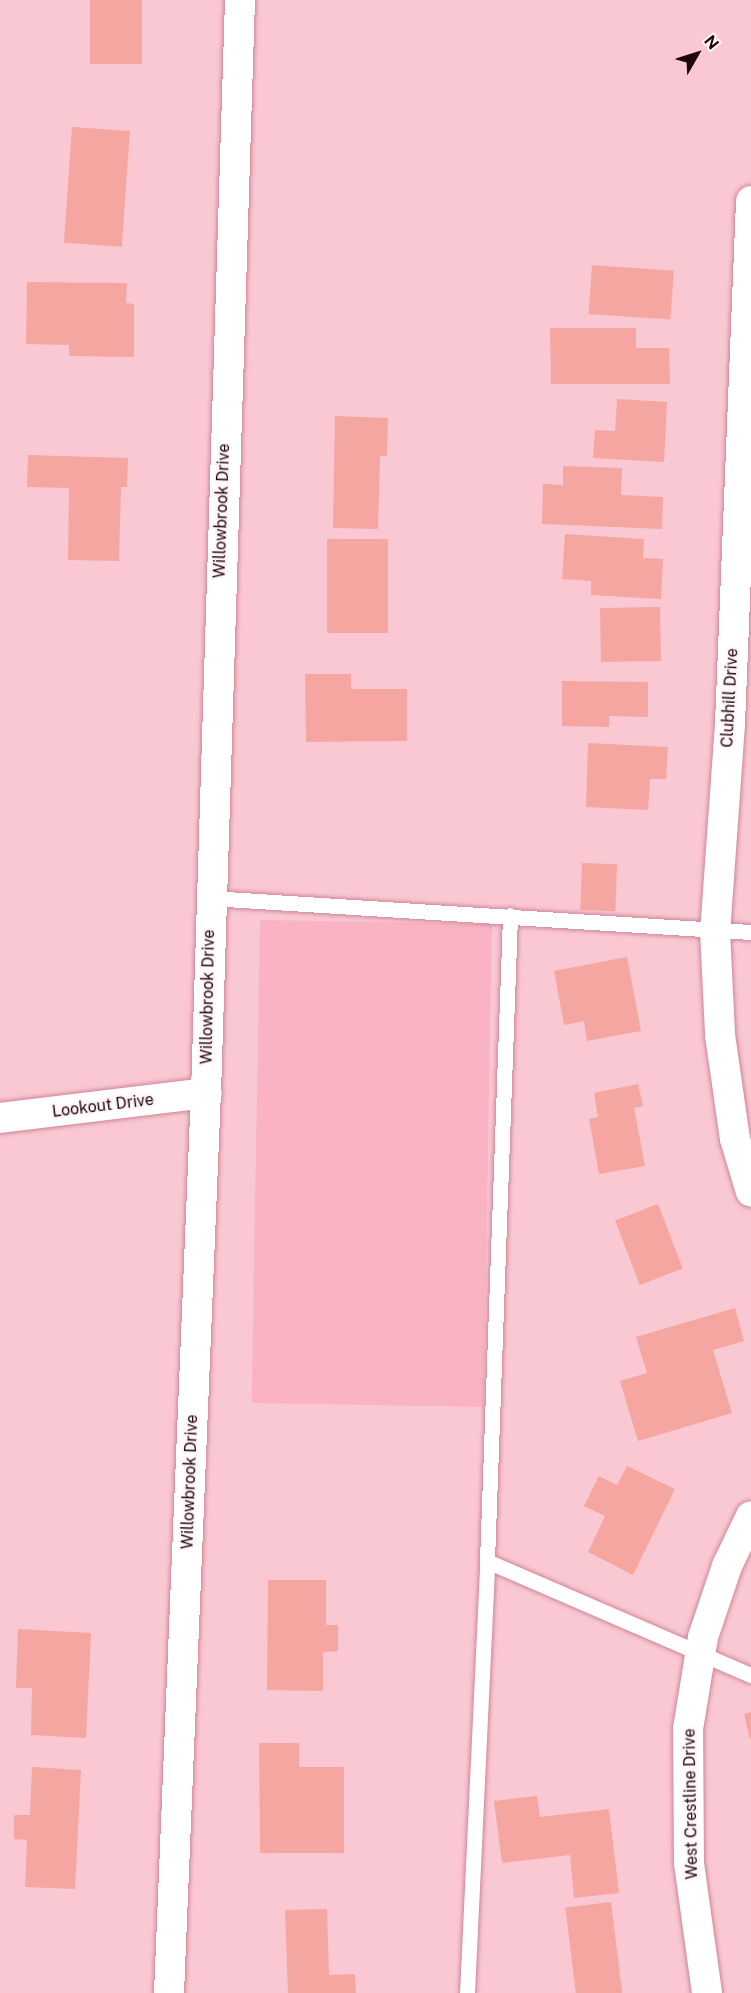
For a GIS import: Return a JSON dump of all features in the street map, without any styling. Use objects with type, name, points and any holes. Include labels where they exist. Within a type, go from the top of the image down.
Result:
[{"type":"street","name":"Willowbrook Drive","points":[[169,1993],[206,1093],[210,898],[240,0]]},
{"type":"street","name":"Clubhill Drive","points":[[751,201],[740,725],[715,931],[720,1035],[735,1139],[751,1192]]},
{"type":"street","name":"Lookout Drive","points":[[0,1118],[206,1093]]},
{"type":"street","name":"West Crestline Drive","points":[[706,1993],[689,1863],[688,1729],[700,1653],[727,1566],[751,1516]]},
{"type":"lane","points":[[210,898],[510,915],[751,932]]},
{"type":"lane","points":[[467,1993],[487,1561],[510,915]]},
{"type":"lane","points":[[487,1561],[751,1675]]},
{"type":"shaded area","points":[[260,920],[492,924],[484,1407],[252,1403]]},
{"type":"building","points":[[90,0],[142,0],[142,64],[90,64]]},
{"type":"building","points":[[72,127],[130,131],[122,247],[64,243]]},
{"type":"building","points":[[592,265],[674,271],[670,320],[589,314]]},
{"type":"building","points":[[27,282],[127,283],[126,303],[134,304],[134,357],[69,356],[69,345],[26,344]]},
{"type":"building","points":[[550,328],[636,328],[636,348],[669,348],[670,384],[551,384]]},
{"type":"building","points":[[617,399],[667,402],[664,462],[593,458],[595,430],[615,431]]},
{"type":"building","points":[[335,416],[388,418],[387,456],[380,456],[378,529],[333,528]]},
{"type":"building","points":[[28,455],[128,458],[127,487],[121,487],[119,561],[68,560],[69,488],[27,487]]},
{"type":"building","points":[[563,466],[622,468],[621,495],[663,497],[662,529],[542,524],[543,484],[563,485]]},
{"type":"building","points":[[565,534],[644,539],[643,558],[663,559],[661,599],[591,595],[591,581],[562,579]]},
{"type":"building","points":[[327,539],[388,539],[388,633],[327,633]]},
{"type":"building","points":[[660,607],[661,661],[601,662],[600,608]]},
{"type":"building","points":[[305,674],[351,674],[351,689],[407,689],[407,741],[306,742]]},
{"type":"building","points":[[562,681],[648,682],[648,717],[609,716],[609,727],[562,726]]},
{"type":"building","points":[[588,743],[668,747],[666,779],[650,779],[648,810],[586,807]]},
{"type":"building","points":[[582,863],[617,864],[615,911],[580,910]]},
{"type":"building","points":[[627,957],[641,1031],[587,1041],[584,1021],[564,1025],[554,971]]},
{"type":"building","points":[[638,1084],[643,1106],[634,1108],[645,1166],[599,1174],[589,1119],[598,1117],[594,1093]]},
{"type":"building","points":[[658,1204],[683,1268],[640,1285],[615,1220]]},
{"type":"building","points":[[735,1308],[744,1341],[713,1350],[732,1413],[638,1441],[620,1381],[647,1373],[636,1337]]},
{"type":"building","points":[[627,1466],[675,1489],[633,1575],[588,1552],[605,1516],[584,1506],[599,1476],[617,1485]]},
{"type":"building","points":[[268,1580],[326,1580],[326,1625],[338,1625],[338,1651],[323,1652],[323,1691],[267,1690]]},
{"type":"building","points":[[18,1629],[91,1633],[86,1738],[31,1735],[32,1688],[16,1688]]},
{"type":"building","points":[[751,1712],[751,1739],[750,1739],[744,1714]]},
{"type":"building","points":[[259,1743],[299,1743],[299,1767],[344,1767],[344,1853],[260,1853]]},
{"type":"building","points":[[32,1767],[81,1770],[75,1889],[25,1887],[27,1840],[14,1839],[14,1815],[30,1815]]},
{"type":"building","points":[[537,1796],[540,1817],[609,1809],[619,1893],[574,1898],[570,1855],[502,1863],[494,1801]]},
{"type":"building","points":[[611,1902],[622,1993],[576,1993],[565,1908]]},
{"type":"building","points":[[327,1909],[329,1975],[355,1974],[356,1993],[288,1993],[285,1910]]}]
